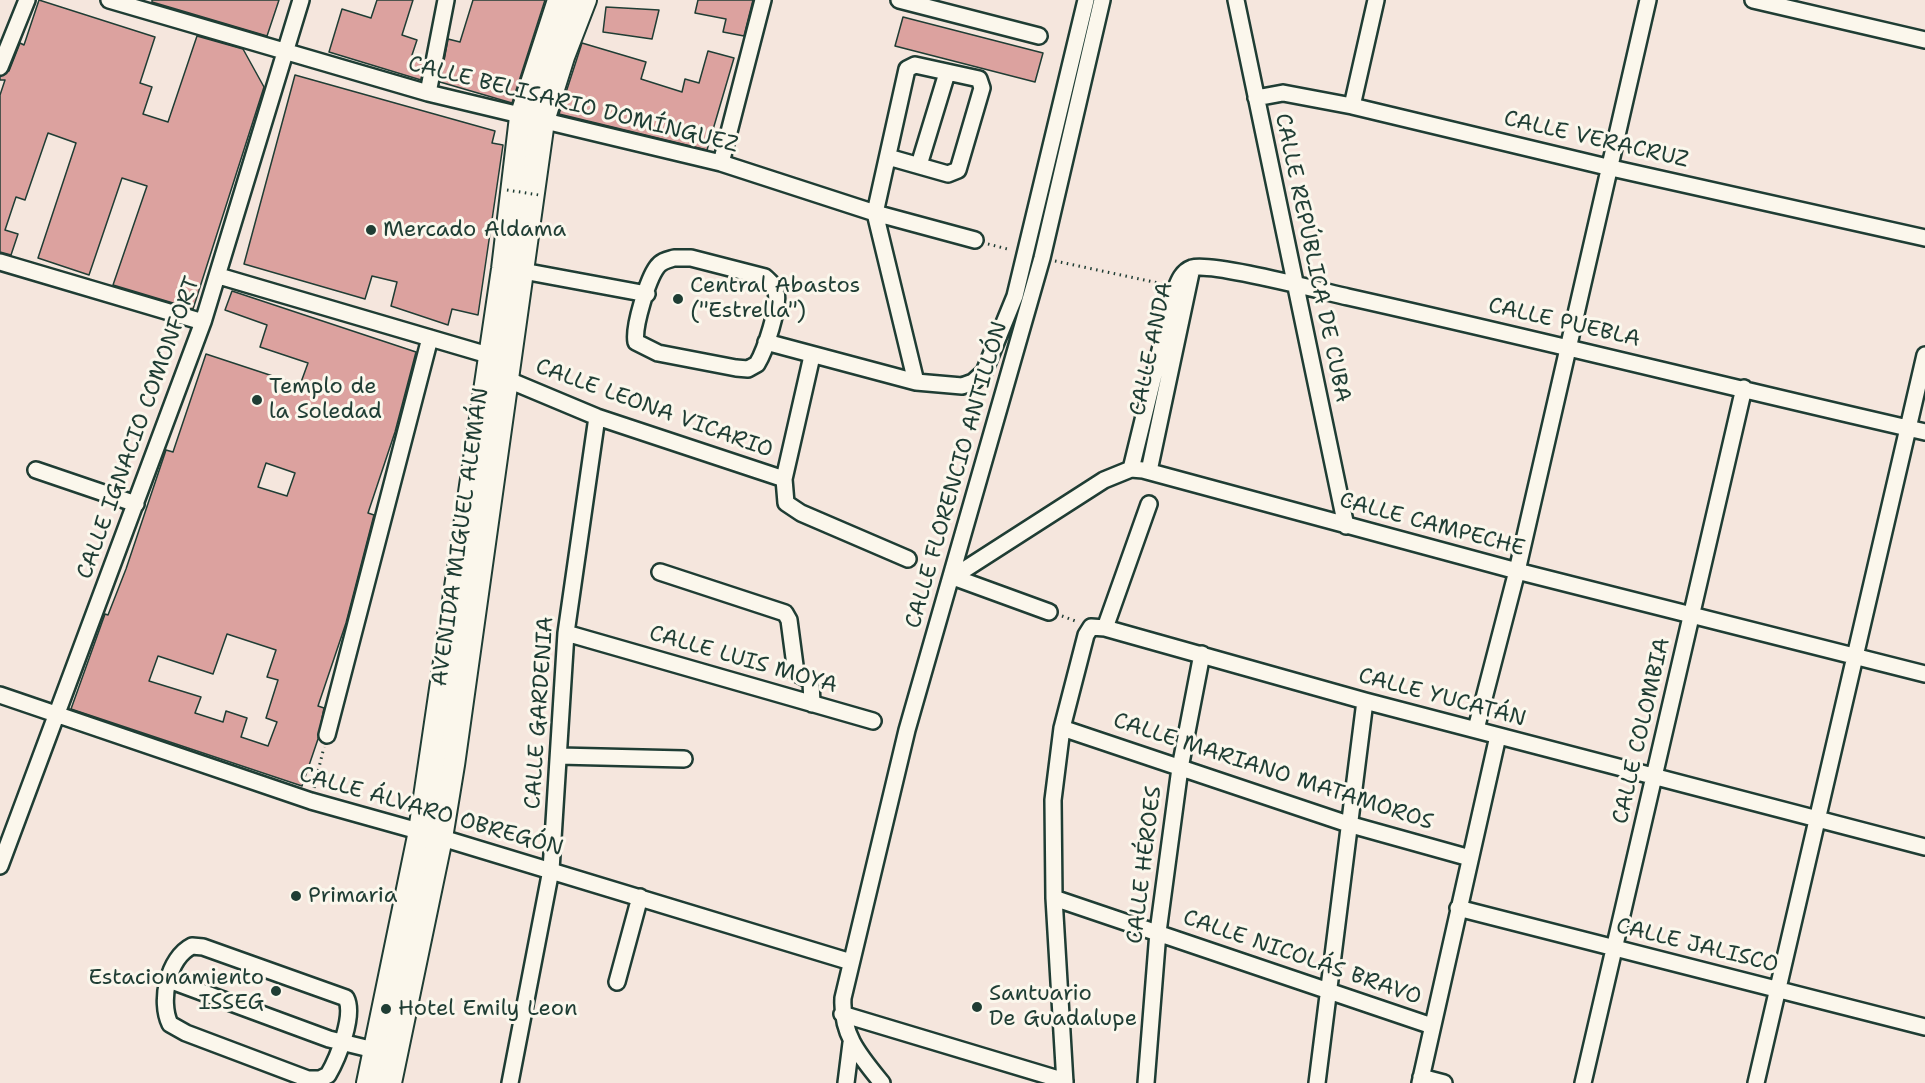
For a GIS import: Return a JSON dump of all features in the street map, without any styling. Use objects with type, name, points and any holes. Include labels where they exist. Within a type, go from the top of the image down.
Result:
[{"type":"main road","name":"AVENIDA MIGUEL ALEMÁN","points":[[391,1083],[430,834],[494,370],[532,119],[558,0]]},
{"type":"main road","name":"AVENIDA MIGUEL ALEMÁN","points":[[494,370],[523,271],[532,119],[586,0]]},
{"type":"main road","name":"AVENIDA MIGUEL ALEMÁN","points":[[367,1083],[430,834]]},
{"type":"street","points":[[0,67],[27,0]]},
{"type":"street","name":"CALLE BELISARIO DOMÍNGUEZ","points":[[110,0],[428,93],[721,163],[875,213],[975,240]]},
{"type":"street","name":"CALLE IGNACIO COMONFORT","points":[[0,866],[59,714],[219,276],[301,0]]},
{"type":"street","points":[[428,93],[446,0]]},
{"type":"street","points":[[532,119],[573,0]]},
{"type":"street","points":[[721,163],[763,0]]},
{"type":"street","points":[[898,0],[1039,36]]},
{"type":"street","points":[[766,342],[916,382],[962,386],[973,382],[984,372],[1004,327],[1026,255],[1086,0]]},
{"type":"street","name":"CALLE FLORENCIO ANTILLÓN","points":[[842,1014],[851,962],[907,730],[953,577],[1042,258],[1102,0]]},
{"type":"street","name":"CALLE REPÚBLICA DE CUBA","points":[[1236,0],[1346,525]]},
{"type":"street","points":[[1352,106],[1376,0]]},
{"type":"street","points":[[1476,729],[1517,571],[1607,167],[1648,0]]},
{"type":"street","points":[[1753,0],[1925,40]]},
{"type":"street","points":[[888,157],[948,174],[958,170],[982,88],[979,79],[915,65],[907,69],[875,213],[916,382]]},
{"type":"street","points":[[920,165],[947,73]]},
{"type":"street","name":"CALLE VERACRUZ","points":[[1256,98],[1283,93],[1352,106],[1607,167],[1925,238]]},
{"type":"street","points":[[674,258],[691,258],[765,277],[776,291],[776,302],[766,342],[757,364],[748,369],[648,349],[636,342],[635,336],[647,294],[658,265],[674,258]]},
{"type":"street","points":[[0,262],[203,322]]},
{"type":"street","name":"CALLE PUEBLA","points":[[1192,268],[1225,271],[1295,285],[1567,346],[1925,432]]},
{"type":"street","name":"CALLE ANDA","points":[[1131,469],[1177,286],[1180,277],[1192,268]]},
{"type":"street","name":"CALLE ANDA","points":[[1149,471],[1192,268]]},
{"type":"street","points":[[523,271],[647,294]]},
{"type":"street","name":"CALLE LEONA VICARIO","points":[[219,276],[430,338],[597,417],[784,479],[783,491],[786,502],[792,508],[909,559]]},
{"type":"street","points":[[327,735],[430,338]]},
{"type":"street","points":[[1756,1083],[1925,355]]},
{"type":"street","points":[[784,479],[812,356]]},
{"type":"street","name":"CALLE COLOMBIA","points":[[1583,1083],[1744,388]]},
{"type":"street","name":"CALLE GARDENIA","points":[[510,1083],[551,870],[566,633],[597,417]]},
{"type":"street","name":"CALLE CAMPECHE","points":[[953,577],[1104,480],[1131,469],[1149,471],[1517,571],[1925,674]]},
{"type":"street","points":[[36,470],[136,504]]},
{"type":"street","points":[[842,1014],[1065,1082],[1054,898],[1053,800],[1062,728],[1086,635],[1098,627],[1149,504]]},
{"type":"street","points":[[660,572],[785,613],[789,620],[796,673],[811,681],[812,704]]},
{"type":"street","points":[[953,577],[1049,612]]},
{"type":"street","name":"CALLE YUCATÁN","points":[[1098,627],[1365,701],[1925,847]]},
{"type":"street","name":"CALLE LUIS MOYA","points":[[566,633],[873,721]]},
{"type":"street","name":"CALLE HÉROES","points":[[1146,1083],[1158,932],[1180,768],[1202,654]]},
{"type":"street","name":"CALLE ÁLVARO OBREGÓN","points":[[0,695],[311,801],[551,870],[851,962]]},
{"type":"street","points":[[1317,1083],[1365,701]]},
{"type":"street","name":"CALLE MARIANO MATAMOROS","points":[[1062,728],[1348,824],[1470,858]]},
{"type":"street","points":[[1444,1083],[1420,1080],[1498,736]]},
{"type":"street","points":[[559,756],[684,759]]},
{"type":"street","points":[[379,1083],[424,877],[430,834]]},
{"type":"street","points":[[617,982],[640,897]]},
{"type":"street","name":"CALLE NICOLÁS BRAVO","points":[[1054,898],[1432,1026]]},
{"type":"street","name":"CALLE JALISCO","points":[[1458,908],[1925,1027]]},
{"type":"street","points":[[192,946],[340,994],[349,1004],[350,1013],[337,1043],[328,1075],[320,1079],[308,1079],[186,1033],[170,1024],[165,1015],[164,1004],[169,980],[177,957],[192,946]]},
{"type":"street","points":[[169,980],[337,1043],[373,1054]]},
{"type":"street","points":[[842,1014],[851,1043],[882,1083]]},
{"type":"street","points":[[846,1083],[851,1043]]},
{"type":"path","points":[[507,190],[539,195]]},
{"type":"path","points":[[975,240],[1026,255]]},
{"type":"path","points":[[1042,258],[1177,286]]},
{"type":"path","points":[[909,559],[953,577]]},
{"type":"path","points":[[1049,612],[1098,627]]},
{"type":"path","points":[[311,801],[327,735]]},
{"type":"building","points":[[39,0],[155,37],[140,83],[152,87],[143,114],[168,122],[197,36],[243,49],[264,87],[193,309],[113,285],[147,186],[122,178],[89,275],[38,258],[76,143],[48,133],[25,200],[16,197],[5,230],[18,234],[11,255],[0,252],[0,95],[5,80],[0,80],[0,77],[9,71],[20,43],[24,45]]},
{"type":"building","points":[[152,0],[279,0],[267,36],[152,2]]},
{"type":"building","points":[[377,0],[413,0],[402,35],[417,40],[412,55],[425,59],[421,80],[329,52],[342,9],[371,18]]},
{"type":"building","points":[[473,0],[545,0],[512,103],[440,82],[448,39],[460,42]]},
{"type":"building","points":[[698,0],[753,0],[744,36],[723,32],[726,19],[695,13]]},
{"type":"building","points":[[606,7],[659,10],[652,39],[603,32]]},
{"type":"building","points":[[903,17],[1043,53],[1035,82],[895,46]]},
{"type":"building","points":[[582,43],[646,62],[641,79],[682,92],[685,79],[699,83],[708,51],[734,58],[707,150],[559,114]]},
{"type":"building","name":"Mercado Aldama","points":[[295,75],[495,131],[492,143],[503,145],[478,315],[452,309],[448,325],[391,306],[397,282],[372,276],[365,299],[244,264]]},
{"type":"building","points":[[232,291],[416,352],[395,432],[368,513],[374,515],[346,623],[318,706],[324,708],[318,739],[302,786],[71,709],[105,614],[108,615],[126,569],[166,450],[173,452],[206,354],[300,385],[308,363],[260,347],[267,325],[225,310]],"holes":[[[266,463],[295,473],[287,496],[258,487]],[[227,634],[276,650],[267,677],[278,680],[266,718],[277,722],[268,746],[241,737],[247,718],[226,711],[223,722],[195,713],[201,697],[149,681],[158,656],[213,674]]]},
{"type":"place","name":"Mercado Aldama","points":[[371,230]]},
{"type":"place","name":"Central Abastos (\"Estrella\")","points":[[678,299]]},
{"type":"place","name":"Templo de la Soledad","points":[[257,400]]},
{"type":"place","name":"Primaria","points":[[296,896]]},
{"type":"place","name":"Estacionamiento ISSEG","points":[[276,991]]},
{"type":"place","name":"Santuario De Guadalupe","points":[[977,1007]]},
{"type":"place","name":"Hotel Emily Leon","points":[[386,1009]]}]
